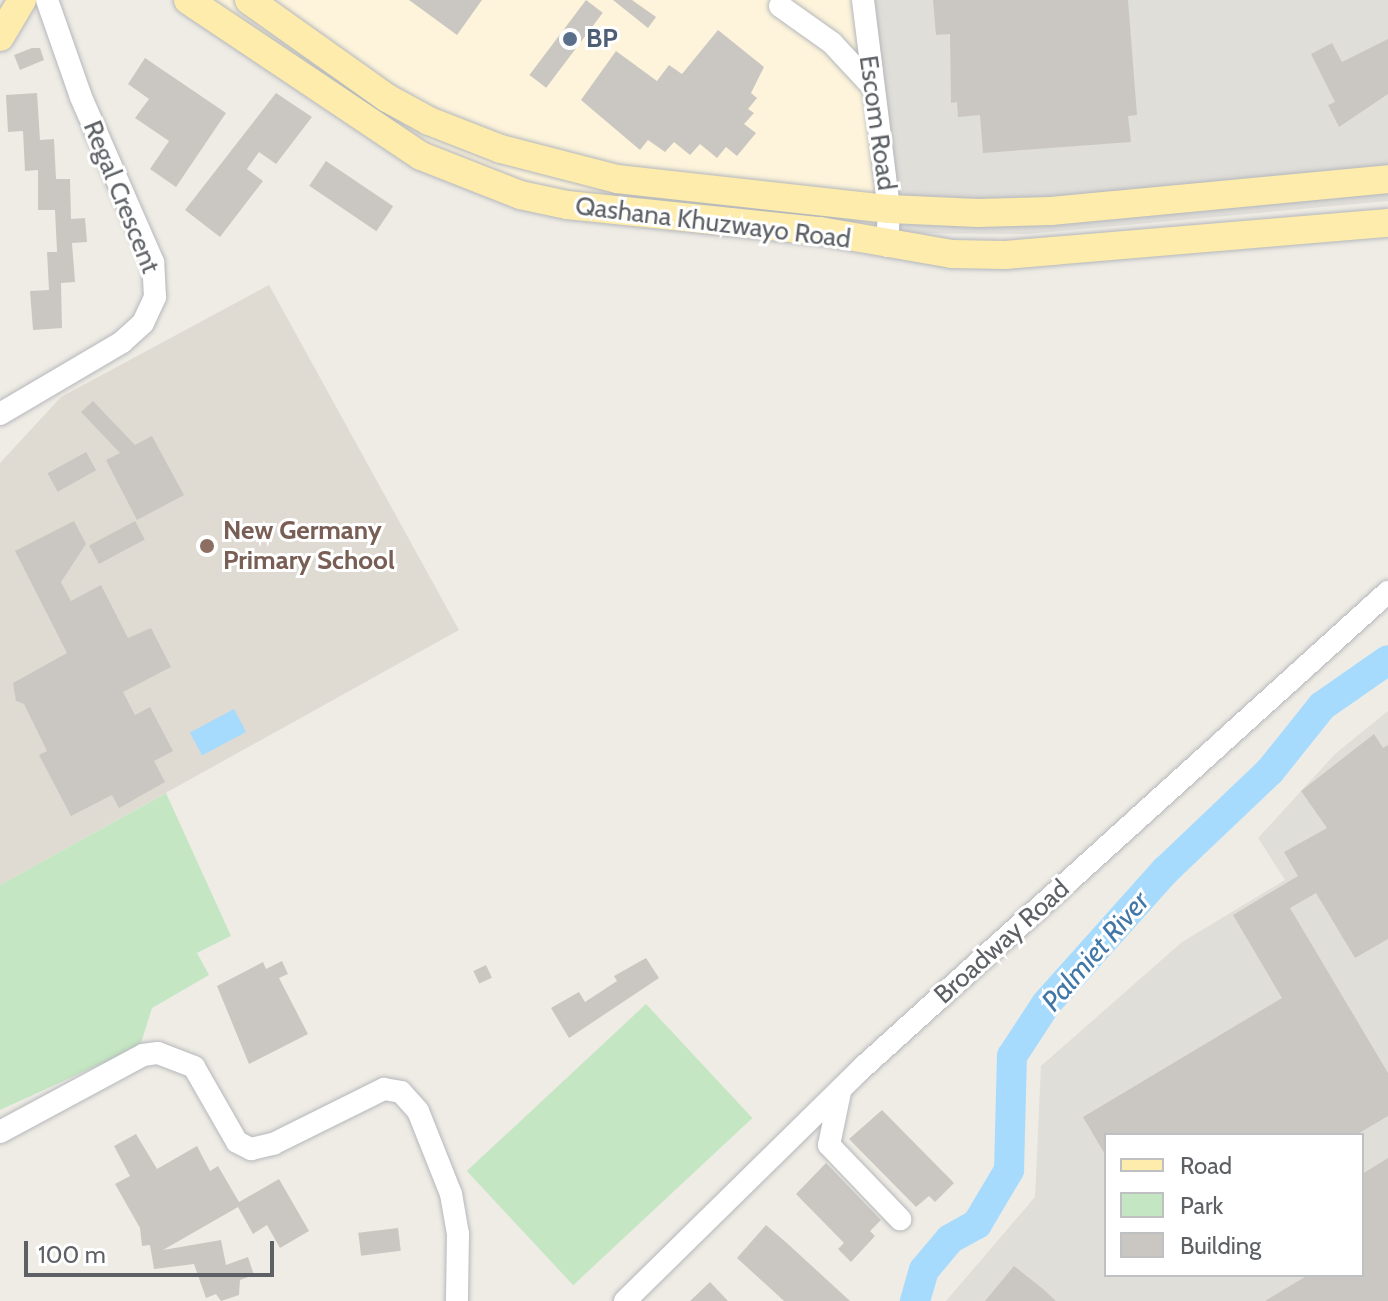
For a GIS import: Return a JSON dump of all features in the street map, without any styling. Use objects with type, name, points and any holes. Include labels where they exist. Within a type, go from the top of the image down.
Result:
[{"type":"main road","points":[[0,37],[22,0]]},
{"type":"main road","name":"Qashana Khuzwayo Road","points":[[188,0],[388,137],[483,182],[567,205],[820,231],[887,246],[952,254],[1037,255],[1238,232],[1388,223]]},
{"type":"main road","name":"Qashana Khuzwayo Road","points":[[249,0],[402,108],[501,149],[617,179],[889,209],[1051,211],[1388,179]]},
{"type":"street","name":"Regal Crescent","points":[[0,414],[122,342],[143,323],[155,297],[153,262],[81,97],[47,0]]},
{"type":"street","name":"Escom Road","points":[[863,0],[889,209],[887,246]]},
{"type":"street","points":[[780,6],[832,43],[872,86]]},
{"type":"street","name":"Broadway Road","points":[[625,1301],[840,1092],[1388,592]]},
{"type":"street","points":[[0,1132],[143,1055],[174,1057],[194,1067],[237,1142],[251,1149],[273,1144],[384,1089],[411,1099],[451,1194],[458,1234],[457,1301]]},
{"type":"street","points":[[840,1092],[829,1145],[900,1219]]},
{"type":"shaded area","points":[[190,0],[863,0],[888,233],[821,229],[483,180]]},
{"type":"shaded area","points":[[863,0],[1388,0],[1388,201],[1028,234],[888,233]]},
{"type":"shaded area","name":"New Germany Primary School","points":[[269,285],[459,630],[0,885],[0,463],[61,397]]},
{"type":"shaded area","points":[[1388,711],[1388,1301],[946,1301],[1035,1197],[1041,1066],[1182,942],[1285,880],[1258,838],[1336,753]]},
{"type":"green space","points":[[166,793],[231,936],[197,953],[209,975],[152,1008],[140,1046],[0,1110],[0,885]]},
{"type":"green space","points":[[646,1004],[752,1118],[573,1285],[467,1171]]},
{"type":"water","points":[[234,709],[246,732],[202,755],[190,732]]},
{"type":"building","points":[[409,0],[482,0],[457,35]]},
{"type":"building","points":[[586,0],[603,13],[546,88],[529,75]]},
{"type":"building","points":[[613,0],[632,0],[656,17],[648,28]]},
{"type":"building","points":[[933,0],[1128,0],[1137,115],[1128,116],[1131,142],[983,153],[980,115],[958,117],[957,102],[951,103],[950,34],[936,35]]},
{"type":"building","points":[[718,30],[764,67],[751,93],[757,98],[748,109],[754,113],[744,124],[756,133],[737,156],[726,147],[717,158],[700,144],[690,155],[674,142],[665,152],[648,140],[640,150],[581,100],[616,51],[657,81],[669,65],[682,74]]},
{"type":"building","points":[[1388,39],[1388,94],[1339,127],[1328,105],[1335,102],[1311,54],[1332,43],[1342,62]]},
{"type":"building","points":[[40,48],[44,60],[20,70],[14,55]]},
{"type":"building","points":[[145,58],[226,113],[176,187],[150,169],[169,141],[135,118],[149,99],[128,84]]},
{"type":"building","points":[[37,93],[40,140],[54,139],[56,179],[70,179],[71,219],[85,218],[87,242],[72,243],[75,282],[61,283],[62,328],[33,330],[30,291],[49,290],[47,252],[57,252],[55,210],[38,210],[38,170],[25,171],[23,131],[8,132],[6,95]]},
{"type":"building","points":[[276,93],[312,117],[276,164],[259,152],[247,169],[263,181],[220,237],[185,210]]},
{"type":"building","points":[[326,161],[393,206],[376,231],[309,186]]},
{"type":"building","points":[[93,401],[135,445],[152,436],[184,495],[137,520],[106,460],[120,453],[81,412]]},
{"type":"building","points":[[86,452],[96,470],[58,492],[48,473]]},
{"type":"building","points":[[74,521],[86,544],[61,582],[71,601],[101,585],[128,638],[151,628],[171,667],[123,692],[135,715],[150,707],[173,751],[154,761],[165,782],[119,808],[112,795],[71,816],[39,755],[47,751],[24,704],[16,701],[13,683],[67,653],[15,551]]},
{"type":"building","points":[[135,521],[145,540],[99,564],[89,545]]},
{"type":"building","points":[[1374,734],[1383,748],[1388,745],[1388,939],[1355,958],[1316,893],[1290,908],[1388,1073],[1388,1116],[1359,1133],[1104,1133],[1104,1153],[1083,1117],[1282,998],[1233,915],[1298,876],[1284,852],[1327,828],[1301,791]]},
{"type":"building","points":[[646,958],[659,978],[569,1038],[551,1008],[579,992],[585,1002],[617,981],[614,976]]},
{"type":"building","points":[[282,961],[288,974],[279,978],[308,1034],[249,1064],[217,986],[263,962],[266,969]]},
{"type":"building","points":[[486,965],[492,978],[479,984],[473,971]]},
{"type":"building","points":[[882,1110],[954,1183],[935,1202],[929,1196],[916,1207],[849,1139]]},
{"type":"building","points":[[136,1134],[157,1169],[197,1146],[210,1171],[218,1166],[239,1202],[279,1179],[309,1231],[280,1248],[267,1225],[253,1234],[238,1207],[163,1250],[221,1240],[226,1265],[248,1257],[254,1275],[240,1280],[239,1295],[221,1301],[216,1294],[206,1298],[194,1264],[154,1269],[150,1245],[142,1246],[140,1228],[115,1184],[130,1176],[114,1146]]},
{"type":"building","points":[[1388,1158],[1388,1301],[1265,1301],[1305,1277],[1364,1277],[1364,1173]]},
{"type":"building","points":[[826,1163],[881,1220],[870,1231],[875,1236],[851,1262],[838,1249],[844,1243],[796,1194]]},
{"type":"building","points":[[766,1225],[850,1301],[784,1301],[737,1258]]},
{"type":"building","points":[[398,1228],[401,1251],[361,1256],[358,1233]]},
{"type":"building","points":[[1014,1266],[1043,1289],[1056,1301],[985,1301]]},
{"type":"building","points":[[710,1282],[728,1301],[690,1301]]},
{"type":"waterway","name":"Palmiet River","points":[[915,1301],[924,1270],[950,1239],[977,1224],[1009,1170],[1012,1056],[1046,1004],[1166,870],[1270,771],[1322,706],[1388,660]]},
{"type":"place","name":"BP","points":[[570,39]]},
{"type":"place","name":"New Germany Primary School","points":[[207,546]]}]
